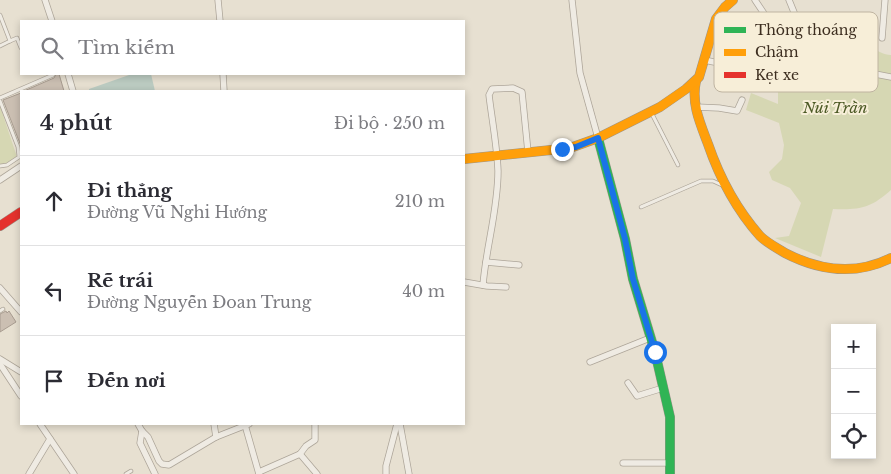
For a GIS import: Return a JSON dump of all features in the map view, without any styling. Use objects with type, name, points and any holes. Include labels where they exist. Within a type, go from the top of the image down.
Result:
[{"type":"street","points":[[45,0],[52,20]]},
{"type":"street","points":[[218,0],[220,20]]},
{"type":"street","points":[[572,0],[580,73],[625,239],[633,279],[670,417],[670,474]]},
{"type":"street","points":[[722,12],[733,0]]},
{"type":"street","points":[[755,0],[763,12]]},
{"type":"street","points":[[789,0],[794,12]]},
{"type":"street","points":[[882,38],[885,0]]},
{"type":"street","points":[[714,26],[702,70],[693,91],[696,107],[712,158],[727,187],[758,234],[766,242],[811,265],[828,270],[844,270],[881,263],[891,258]]},
{"type":"street","points":[[704,60],[714,62]]},
{"type":"street","points":[[878,74],[891,77]]},
{"type":"street","points":[[68,75],[73,90]]},
{"type":"street","points":[[223,75],[224,90]]},
{"type":"street","points":[[465,159],[570,148],[598,138],[651,111],[680,94],[696,81]]},
{"type":"street","points":[[483,285],[494,215],[498,171],[489,95],[492,89],[513,88],[522,92],[528,152]]},
{"type":"street","points":[[696,107],[737,111],[742,100]]},
{"type":"street","points":[[0,180],[20,167]]},
{"type":"street","points":[[0,226],[20,213]]},
{"type":"street","points":[[486,262],[519,265]]},
{"type":"street","points":[[465,282],[506,287]]},
{"type":"street","points":[[0,288],[20,311]]},
{"type":"street","points":[[590,362],[650,338]]},
{"type":"street","points":[[0,359],[20,371]]},
{"type":"street","points":[[0,366],[20,395]]},
{"type":"street","points":[[628,383],[637,396],[663,388]]},
{"type":"street","points":[[41,425],[74,474]]},
{"type":"street","points":[[139,425],[148,437],[159,461],[162,464],[169,465],[216,437],[245,425]]},
{"type":"street","points":[[214,425],[216,437]]},
{"type":"street","points":[[247,425],[259,473],[300,454],[306,446],[315,440],[315,425]]},
{"type":"street","points":[[386,474],[388,459],[399,425]]},
{"type":"street","points":[[399,425],[410,474]]},
{"type":"street","points":[[142,431],[140,444],[155,474]]},
{"type":"street","points":[[29,474],[50,439]]},
{"type":"street","points":[[300,454],[317,474]]},
{"type":"street","points":[[623,463],[670,463]]},
{"type":"lane","points":[[0,15],[10,41]]},
{"type":"lane","points":[[0,46],[17,38],[20,46]]},
{"type":"lane","points":[[0,166],[7,166],[19,157],[18,147],[0,99],[53,75]]},
{"type":"lane","points":[[651,111],[678,165]]},
{"type":"lane","points":[[641,207],[701,181],[713,181],[727,187]]},
{"type":"lane","points":[[126,474],[131,471]]},
{"type":"green space","name":"Núi Trần","points":[[878,50],[891,55],[891,190],[877,201],[865,207],[833,209],[821,257],[775,238],[789,236],[801,203],[790,188],[772,180],[769,172],[782,159],[784,145],[779,123],[746,110],[751,93],[778,104],[778,92],[878,92]]},
{"type":"green space","points":[[0,106],[17,157],[5,164],[0,164]]},
{"type":"shaded area","points":[[129,75],[151,75],[155,90],[89,90]]},
{"type":"building","points":[[56,75],[59,75],[64,90],[26,90],[54,78]]},
{"type":"building","points":[[20,93],[20,143],[3,100]]},
{"type":"building","points":[[6,311],[7,313],[9,311],[16,322],[0,332],[0,314]]},
{"type":"traffic: fast","points":[[598,138],[625,239],[633,279],[655,352],[670,417],[670,474]]},
{"type":"traffic: slow","points":[[721,12],[733,0]]},
{"type":"traffic: slow","points":[[465,159],[570,148],[598,138],[660,107],[686,89],[699,77],[714,26]]},
{"type":"traffic: slow","points":[[696,81],[695,105],[697,113],[718,168],[736,204],[763,239],[798,259],[824,267],[851,269],[878,264],[891,258]]},
{"type":"traffic: jam","points":[[0,226],[20,213]]},
{"type":"route","points":[[562,149],[576,147],[598,138],[625,239],[633,279],[655,352]]}]
